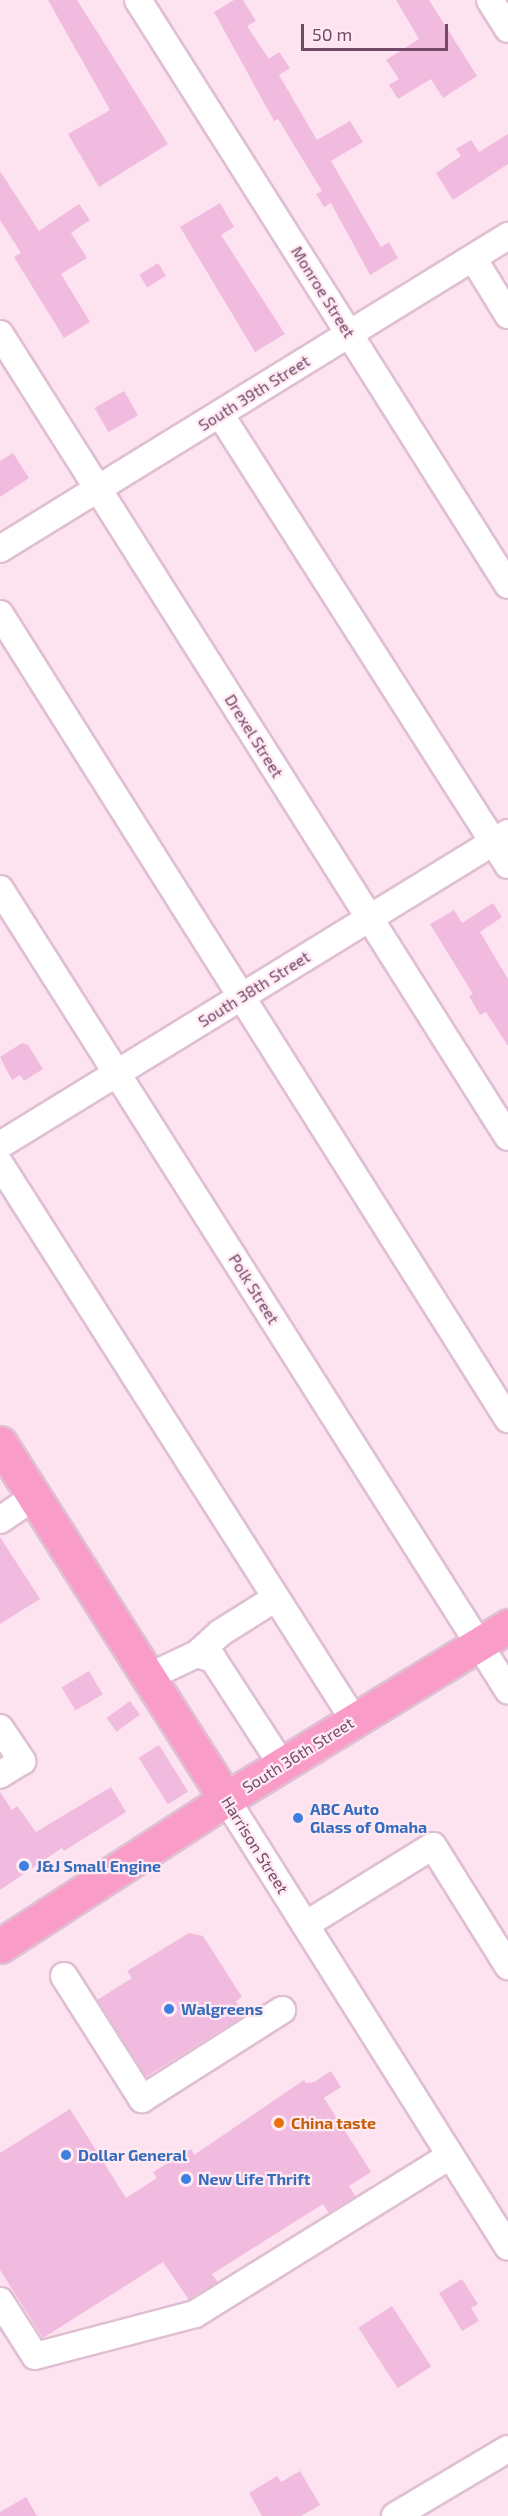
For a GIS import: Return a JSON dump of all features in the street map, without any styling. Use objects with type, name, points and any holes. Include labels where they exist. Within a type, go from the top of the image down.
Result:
[{"type":"main road","name":"Harrison Street","points":[[0,1443],[226,1799]]},
{"type":"main road","name":"South 36th Street","points":[[0,1946],[226,1799],[508,1626]]},
{"type":"street","name":"Monroe Street","points":[[138,0],[508,585]]},
{"type":"street","points":[[490,0],[508,29]]},
{"type":"street","name":"South 39th Street","points":[[0,549],[508,236]]},
{"type":"street","points":[[473,258],[508,315]]},
{"type":"street","name":"Drexel Street","points":[[0,334],[508,1137]]},
{"type":"street","points":[[220,414],[501,837],[508,864]]},
{"type":"street","points":[[0,614],[508,1419]]},
{"type":"street","name":"South 38th Street","points":[[0,1145],[501,837]]},
{"type":"street","name":"Polk Street","points":[[0,889],[508,1689]]},
{"type":"street","points":[[0,1164],[274,1599],[354,1720]]},
{"type":"street","points":[[0,1520],[34,1497]]},
{"type":"street","points":[[148,1677],[196,1654],[220,1633],[274,1599]]},
{"type":"street","points":[[196,1654],[213,1659],[282,1765]]},
{"type":"street","points":[[0,1728],[22,1761],[0,1775]]},
{"type":"street","name":"Harrison Street","points":[[226,1799],[508,2247]]},
{"type":"street","points":[[305,1925],[433,1846],[508,1966]]},
{"type":"street","points":[[64,1976],[142,2098],[282,2010]]},
{"type":"street","points":[[0,2301],[36,2356],[195,2314],[450,2156]]},
{"type":"street","points":[[395,2516],[508,2449]]},
{"type":"building","points":[[48,0],[77,0],[168,144],[99,187],[68,134],[110,110]]},
{"type":"building","points":[[234,0],[243,0],[256,21],[247,26],[269,59],[279,52],[290,68],[279,75],[317,140],[350,121],[363,142],[331,161],[381,247],[389,242],[398,258],[370,275],[331,203],[324,207],[316,194],[322,191],[278,119],[274,121],[214,12]]},
{"type":"building","points":[[396,0],[429,0],[477,76],[443,98],[431,79],[398,99],[389,85],[399,79],[386,60],[419,39]]},
{"type":"building","points":[[508,134],[508,164],[453,200],[436,173],[461,156],[456,149],[471,140],[479,152]]},
{"type":"building","points":[[0,171],[39,231],[79,204],[90,220],[71,233],[87,258],[61,274],[90,322],[64,338],[14,257],[21,253],[0,220]]},
{"type":"building","points":[[220,203],[234,227],[221,235],[285,334],[255,352],[180,227]]},
{"type":"building","points":[[158,263],[166,276],[147,287],[139,275]]},
{"type":"building","points":[[124,391],[138,415],[109,432],[95,408]]},
{"type":"building","points":[[13,453],[29,478],[0,497],[0,461]]},
{"type":"building","points":[[493,903],[502,917],[480,932],[508,979],[508,1046],[486,1012],[480,1015],[469,996],[473,994],[430,924],[454,910],[462,923]]},
{"type":"building","points":[[22,1043],[28,1045],[43,1069],[24,1081],[20,1075],[12,1080],[0,1057]]},
{"type":"building","points":[[0,1537],[40,1599],[0,1624]]},
{"type":"building","points":[[89,1671],[103,1694],[75,1711],[62,1687]]},
{"type":"building","points":[[130,1701],[140,1715],[117,1732],[107,1718]]},
{"type":"building","points":[[159,1745],[188,1792],[168,1804],[139,1758]]},
{"type":"building","points":[[111,1787],[126,1812],[64,1851],[62,1848],[0,1890],[0,1792],[12,1810],[17,1806],[36,1832]]},
{"type":"building","name":"Walgreens","points":[[189,1933],[203,1936],[242,1997],[236,2001],[244,2016],[146,2077],[97,2000],[132,1978],[127,1971]]},
{"type":"building","points":[[331,2071],[341,2087],[324,2098],[371,2172],[349,2186],[356,2197],[329,2213],[323,2204],[212,2274],[218,2282],[189,2300],[163,2262],[43,2338],[0,2270],[0,2153],[70,2109],[126,2198],[157,2178],[153,2172],[191,2149],[194,2155],[304,2080],[306,2083],[314,2082]]},
{"type":"building","points":[[462,2279],[478,2304],[471,2308],[479,2321],[462,2331],[439,2293]]},
{"type":"building","points":[[392,2306],[431,2366],[398,2388],[358,2328]]},
{"type":"building","points":[[300,2471],[320,2505],[301,2516],[262,2516],[249,2493],[277,2476],[281,2482]]},
{"type":"building","points":[[26,2497],[37,2516],[0,2516],[0,2512]]},
{"type":"place","name":"ABC Auto Glass of Omaha","points":[[298,1818]]},
{"type":"place","name":"J&J Small Engine","points":[[24,1866]]},
{"type":"place","name":"Walgreens","points":[[169,2009]]},
{"type":"place","name":"China taste","points":[[279,2123]]},
{"type":"place","name":"Dollar General","points":[[66,2155]]},
{"type":"place","name":"New Life Thrift","points":[[186,2179]]}]
